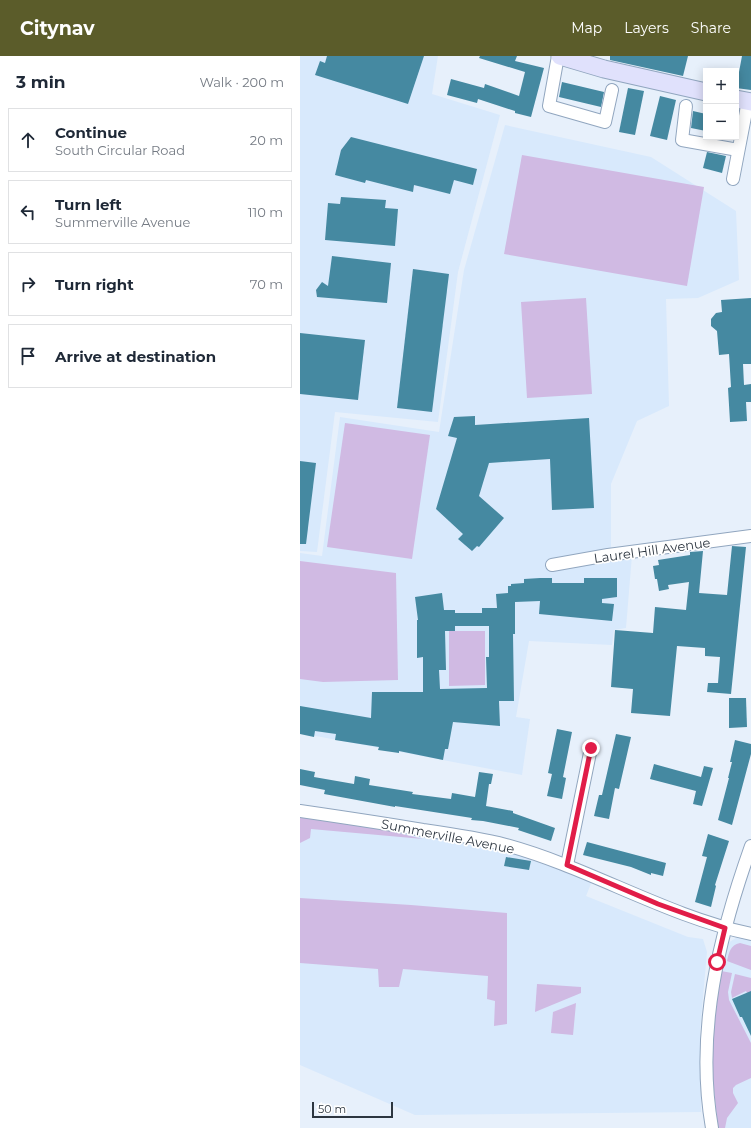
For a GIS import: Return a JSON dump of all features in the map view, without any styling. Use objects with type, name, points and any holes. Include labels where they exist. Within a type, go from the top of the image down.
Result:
[{"type":"street","points":[[612,90],[605,122],[549,106],[564,57],[604,69],[703,91]]},
{"type":"street","points":[[733,179],[745,101]]},
{"type":"street","points":[[686,106],[682,140],[738,150]]},
{"type":"street","name":"Laurel Hill Avenue","points":[[552,565],[608,555],[751,536]]},
{"type":"street","points":[[567,865],[591,748]]},
{"type":"street","name":"Summerville Avenue","points":[[300,811],[506,845],[567,865],[658,904],[725,928],[751,934]]},
{"type":"street","points":[[712,1128],[706,1056],[713,982],[721,941],[735,891],[751,846]]},
{"type":"shaded area","points":[[300,56],[438,56],[432,94],[500,115],[458,272],[438,422],[335,412],[317,552],[300,551]]},
{"type":"shaded area","points":[[505,125],[651,157],[736,211],[739,280],[698,298],[666,299],[669,406],[637,421],[611,484],[611,553],[632,555],[626,628],[614,630],[612,645],[529,641],[516,717],[530,719],[522,775],[300,733],[300,553],[322,556],[340,417],[439,432],[464,270]]},
{"type":"shaded area","points":[[522,155],[704,187],[687,286],[504,254]]},
{"type":"shaded area","points":[[586,298],[592,394],[527,398],[521,302]]},
{"type":"shaded area","points":[[345,423],[430,435],[412,559],[327,547]]},
{"type":"shaded area","points":[[300,561],[396,573],[398,680],[323,682],[300,679]]},
{"type":"shaded area","points":[[449,631],[485,631],[485,685],[449,686]]},
{"type":"shaded area","points":[[300,816],[361,824],[495,847],[592,881],[586,896],[688,937],[703,939],[707,952],[700,1031],[701,1112],[415,1115],[300,1065]]},
{"type":"shaded area","points":[[300,816],[361,824],[423,839],[311,829],[310,838],[300,843]]},
{"type":"shaded area","points":[[300,898],[507,913],[507,1024],[494,1026],[495,1001],[487,999],[488,976],[403,969],[399,987],[379,987],[378,969],[300,963]]},
{"type":"shaded area","points":[[739,936],[751,939],[751,1128],[718,1128],[711,1061],[716,990],[728,943]]},
{"type":"shaded area","points":[[740,943],[751,946],[751,970],[727,961],[732,947]]},
{"type":"shaded area","points":[[721,971],[732,973],[728,992],[729,1000],[751,1043],[751,1078],[733,1088],[733,1093],[738,1103],[727,1118],[725,1128],[718,1128],[711,1061],[716,990]]},
{"type":"shaded area","points":[[735,974],[751,978],[751,1001],[746,991],[732,998],[731,992]]},
{"type":"shaded area","points":[[537,984],[581,987],[581,993],[535,1012]]},
{"type":"shaded area","points":[[576,1003],[573,1035],[551,1033],[553,1012]]},
{"type":"building","points":[[327,56],[424,56],[408,104],[315,75],[320,61],[325,63]]},
{"type":"building","points":[[480,56],[517,56],[515,61],[544,68],[531,117],[515,113],[515,111],[478,99],[477,103],[447,95],[451,79],[484,88],[485,84],[519,96],[525,72],[479,58]]},
{"type":"building","points":[[610,56],[688,56],[683,76],[610,60]]},
{"type":"building","points":[[742,56],[751,56],[751,90],[739,88],[739,72]]},
{"type":"building","points":[[562,82],[604,92],[601,107],[559,97]]},
{"type":"building","points":[[628,88],[644,91],[635,135],[619,132]]},
{"type":"building","points":[[660,96],[676,100],[667,140],[650,136]]},
{"type":"building","points":[[693,111],[703,113],[703,130],[691,128]]},
{"type":"building","points":[[351,137],[477,169],[473,185],[454,180],[450,194],[414,185],[413,192],[366,180],[365,183],[335,175],[341,150]]},
{"type":"building","points":[[707,152],[726,156],[722,173],[703,168]]},
{"type":"building","points":[[341,197],[386,200],[385,208],[398,209],[395,246],[325,240],[328,203],[340,204]]},
{"type":"building","points":[[332,256],[391,263],[387,303],[317,297],[316,290],[322,282],[328,286]]},
{"type":"building","points":[[413,269],[449,274],[432,412],[397,408]]},
{"type":"building","points":[[751,298],[751,364],[743,364],[744,385],[751,384],[751,402],[746,402],[747,421],[730,422],[728,388],[731,387],[729,354],[719,355],[717,331],[711,326],[711,319],[716,313],[722,312],[721,300]]},
{"type":"building","points":[[300,333],[365,340],[358,400],[300,394]]},
{"type":"building","points":[[475,416],[475,425],[589,418],[594,508],[552,510],[550,459],[489,463],[479,496],[504,518],[479,547],[477,546],[472,551],[458,539],[463,534],[436,509],[457,438],[448,436],[454,417]]},
{"type":"building","points":[[300,461],[316,463],[306,544],[300,544]]},
{"type":"building","points":[[732,546],[746,547],[731,694],[707,692],[708,683],[718,683],[720,657],[705,656],[705,648],[677,646],[670,716],[631,713],[633,689],[611,687],[615,630],[653,633],[655,607],[686,610],[689,582],[668,585],[669,589],[659,591],[653,566],[659,565],[658,560],[690,555],[690,552],[703,551],[699,593],[727,595]]},
{"type":"building","points":[[552,578],[552,583],[584,583],[584,578],[617,578],[617,597],[602,599],[602,603],[614,604],[612,621],[539,614],[540,601],[515,602],[515,634],[513,634],[514,701],[499,701],[500,726],[453,722],[448,749],[445,749],[443,760],[399,751],[399,753],[378,750],[379,747],[335,740],[336,734],[315,731],[314,737],[300,734],[300,706],[371,718],[372,692],[423,692],[423,657],[417,658],[418,620],[415,597],[442,593],[444,610],[455,610],[455,613],[482,613],[482,608],[497,608],[496,594],[508,593],[508,586],[511,586],[511,584],[524,583],[524,579]],"holes":[[[455,626],[489,626],[489,657],[486,657],[487,688],[440,689],[439,670],[446,670],[445,631],[455,631]]]},
{"type":"building","points":[[729,698],[746,698],[747,727],[729,728]]},
{"type":"building","points":[[557,729],[572,732],[563,777],[566,778],[562,799],[547,796],[552,774],[548,773]]},
{"type":"building","points":[[616,734],[631,737],[619,789],[615,788],[609,819],[594,816],[599,795],[602,795]]},
{"type":"building","points":[[735,740],[751,744],[751,754],[732,825],[718,820],[729,778],[732,762],[730,762]]},
{"type":"building","points":[[654,764],[701,777],[704,766],[713,768],[702,806],[693,804],[696,791],[650,779]]},
{"type":"building","points":[[300,769],[315,772],[314,777],[354,784],[355,776],[370,779],[369,785],[413,792],[412,794],[451,799],[452,793],[475,797],[479,772],[493,774],[491,784],[489,784],[486,806],[513,811],[513,813],[555,828],[551,841],[518,830],[519,828],[471,820],[472,818],[395,807],[324,794],[325,790],[300,785]]},
{"type":"building","points":[[708,834],[729,841],[715,885],[711,907],[695,902],[707,857],[702,856]]},
{"type":"building","points":[[587,842],[666,863],[663,876],[651,873],[651,875],[631,867],[583,855]]},
{"type":"building","points":[[506,857],[531,861],[529,870],[504,866]]},
{"type":"building","points":[[751,991],[751,1036],[732,999]]},
{"type":"route","points":[[591,748],[567,865],[658,904],[725,928],[717,962]]}]
